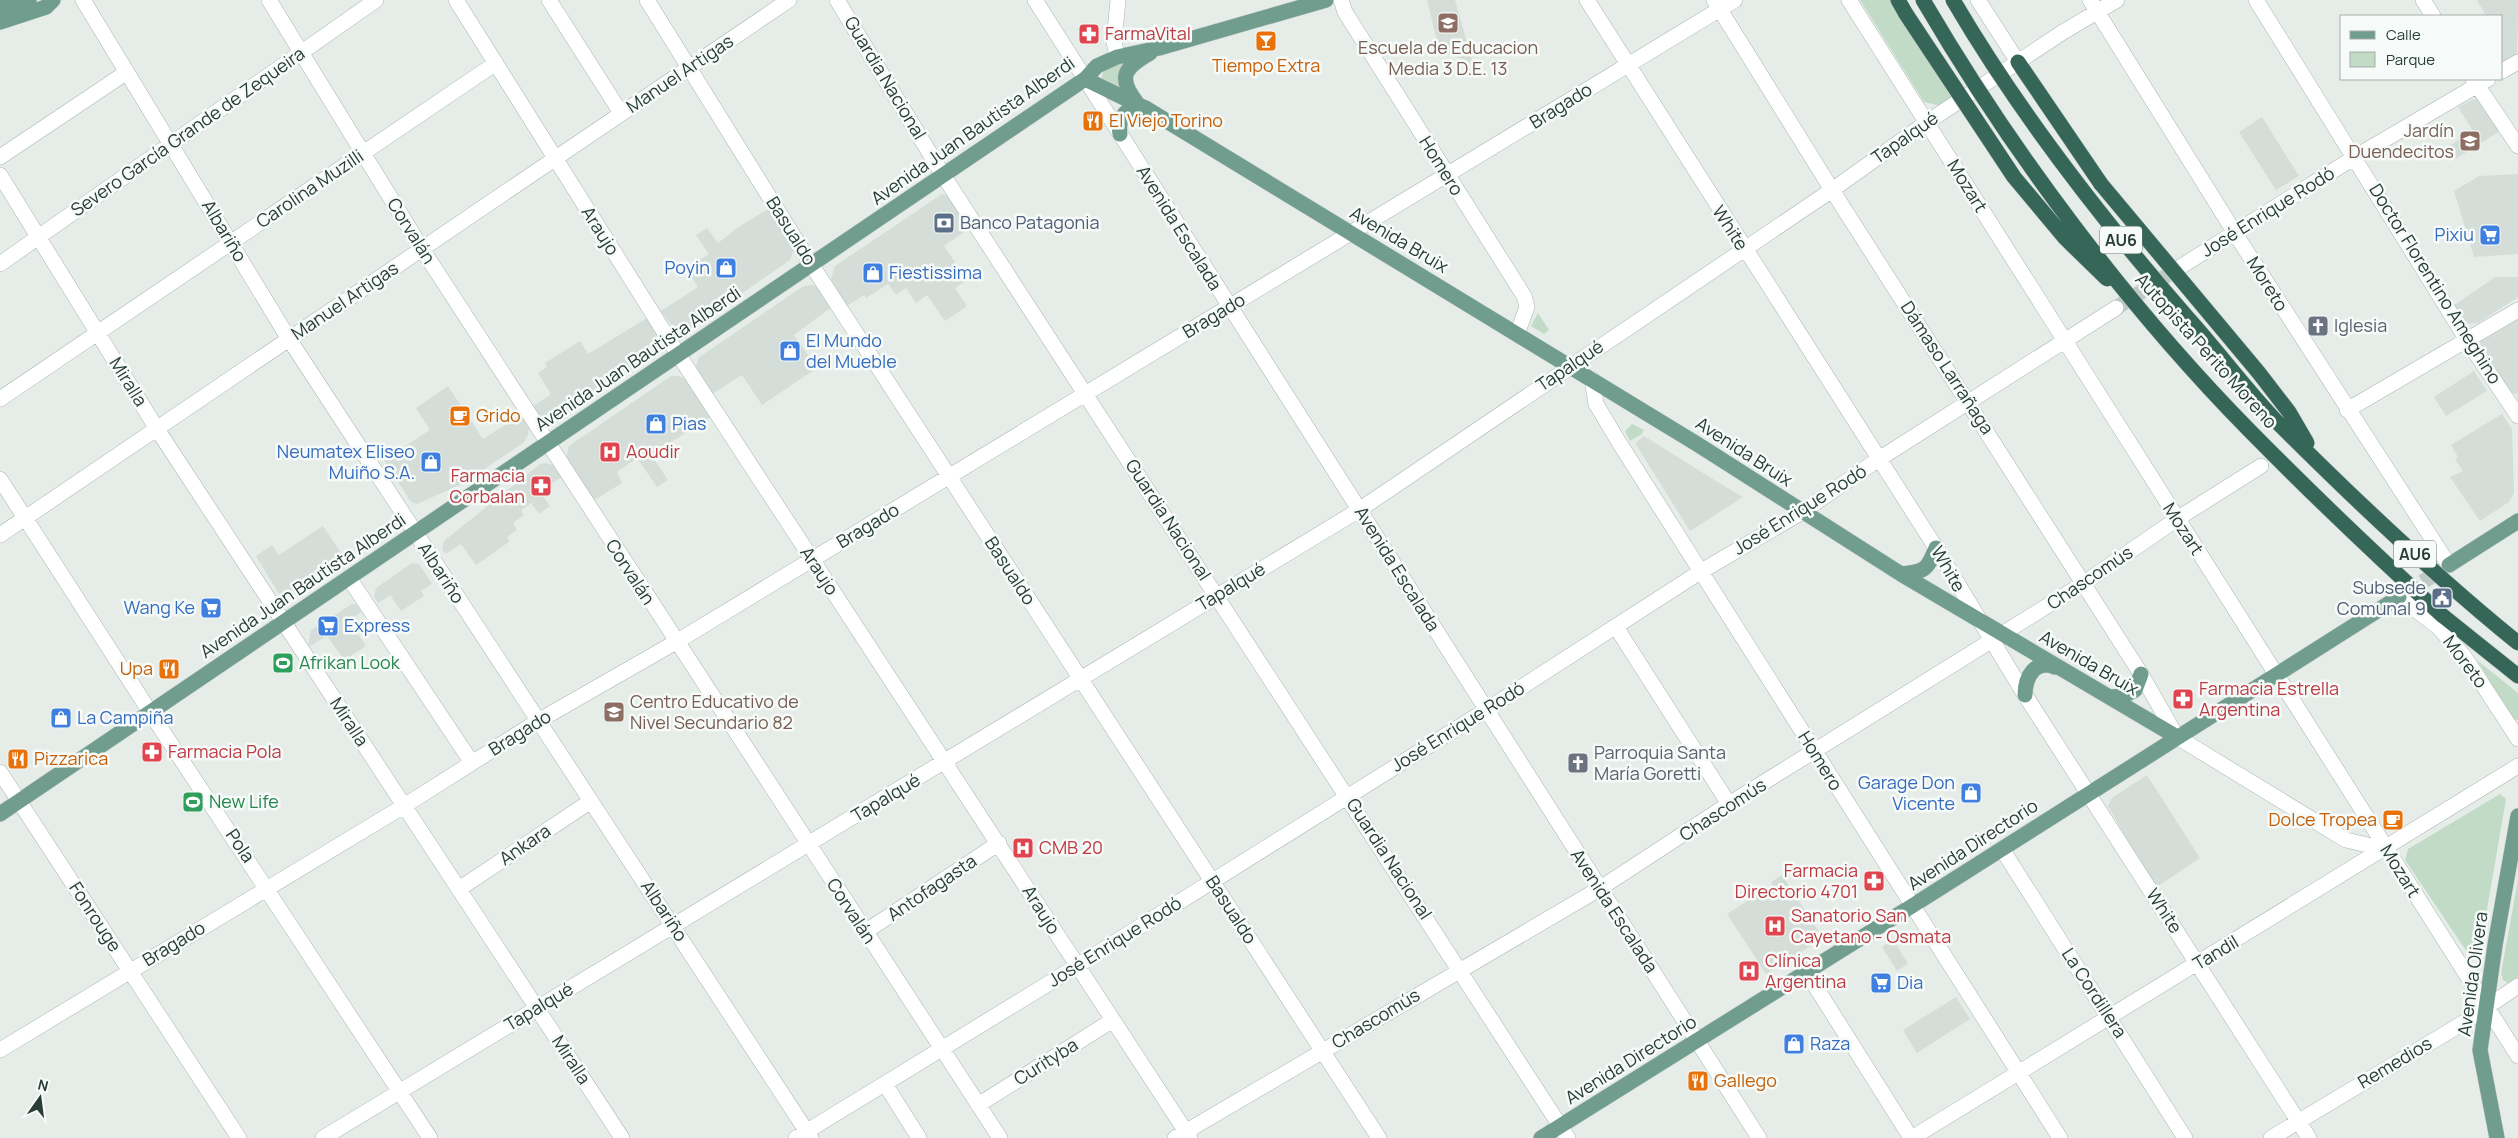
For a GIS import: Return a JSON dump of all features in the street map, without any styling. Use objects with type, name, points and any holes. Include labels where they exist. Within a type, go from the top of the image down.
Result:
[{"type":"highway","points":[[1898,0],[1953,88],[2033,202],[2065,238],[2152,323]]},
{"type":"highway","name":"Autopista Perito Moreno","points":[[1923,0],[2038,176],[2152,323],[2249,430],[2370,550],[2444,616],[2518,676]]},
{"type":"highway","name":"Autopista Perito Moreno","points":[[1953,0],[2014,97],[2094,205],[2148,273],[2279,423],[2451,588],[2518,643]]},
{"type":"highway","points":[[2018,62],[2101,184],[2259,373],[2288,412],[2317,459]]},
{"type":"main road","points":[[0,8],[29,0]]},
{"type":"main road","points":[[0,15],[23,8],[33,0]]},
{"type":"main road","points":[[0,22],[46,7],[53,0]]},
{"type":"main road","name":"Avenida Juan Bautista Alberdi","points":[[0,814],[1085,79],[1097,66],[1117,57],[1159,48],[1326,0]]},
{"type":"main road","points":[[1120,134],[1119,126],[1125,112],[1142,106],[1126,87],[1126,72],[1135,62],[1159,48]]},
{"type":"main road","name":"Avenida Bruix","points":[[1085,79],[1142,106],[1592,379],[1900,574],[1980,622],[1996,637],[2112,697],[2177,737]]},
{"type":"main road","points":[[2448,565],[2518,521]]},
{"type":"main road","points":[[1900,574],[1923,571],[1929,565],[1936,548]]},
{"type":"main road","name":"Avenida Directorio","points":[[1541,1138],[1564,1132],[1698,1040],[2177,737],[2278,676],[2399,596]]},
{"type":"main road","points":[[2025,695],[2025,684],[2034,670],[2044,665],[2062,670]]},
{"type":"main road","points":[[2112,697],[2123,696],[2135,690],[2142,674]]},
{"type":"main road","name":"Avenida Olivera","points":[[2497,1138],[2480,1050],[2496,939],[2518,816]]},
{"type":"street","name":"Albariño","points":[[83,0],[289,339],[674,926],[805,1136]]},
{"type":"street","name":"Corvalán","points":[[269,0],[300,54],[422,249],[547,444],[1000,1138]]},
{"type":"street","name":"Severo García Grande de Zequeira","points":[[0,264],[376,0]]},
{"type":"street","name":"Araujo","points":[[456,0],[678,354],[811,560],[999,843],[1113,1020],[1183,1136]]},
{"type":"street","points":[[549,0],[622,113]]},
{"type":"street","name":"Basualdo","points":[[647,0],[811,264],[1379,1138]]},
{"type":"street","name":"Manuel Artigas","points":[[0,535],[789,0]]},
{"type":"street","name":"Guardia Nacional","points":[[837,0],[944,174],[1564,1132]]},
{"type":"street","name":"Avenida Escalada","points":[[1036,0],[1229,307],[1759,1138]]},
{"type":"street","points":[[1117,57],[1114,41],[1118,0]]},
{"type":"street","name":"Homero","points":[[1341,0],[1345,12],[1524,296],[1526,307],[1517,334]]},
{"type":"street","name":"White","points":[[1587,0],[1936,548],[1980,622]]},
{"type":"street","name":"Bragado","points":[[0,1050],[404,806],[538,721],[676,642],[1086,392],[1447,176],[1627,65],[1717,5],[1735,0]]},
{"type":"street","name":"Mozart","points":[[1849,0],[2278,676],[2385,849],[2518,1056]]},
{"type":"street","points":[[1978,0],[2018,62]]},
{"type":"street","name":"Tapalqué","points":[[323,1138],[1359,510],[1832,190],[1926,123],[2018,62],[2094,6],[2117,0]]},
{"type":"street","name":"Doctor Florentino Ameghino","points":[[2256,0],[2467,340],[2518,416]]},
{"type":"street","points":[[2423,0],[2432,15]]},
{"type":"street","name":"Dámaso Larrañaga","points":[[1717,5],[1832,190],[2142,674],[2177,737]]},
{"type":"street","name":"Moreto","points":[[2094,6],[2234,233],[2448,565]]},
{"type":"street","points":[[2503,70],[2518,62]]},
{"type":"street","name":"Carolina Muzilli","points":[[0,399],[496,63]]},
{"type":"street","points":[[0,157],[127,72]]},
{"type":"street","points":[[2479,81],[2518,146]]},
{"type":"street","name":"José Enrique Rodó","points":[[2177,269],[2479,81]]},
{"type":"street","name":"Miralla","points":[[0,176],[157,428],[622,1138]]},
{"type":"street","name":"José Enrique Rodó","points":[[805,1136],[885,1084],[1213,882],[1486,710],[1700,572],[1802,512],[1879,459],[2116,308]]},
{"type":"street","points":[[2347,410],[2518,310]]},
{"type":"street","name":"Homero","points":[[1592,379],[1596,404],[1700,572],[2060,1138]]},
{"type":"street","name":"Chascomús","points":[[1183,1136],[1459,969],[1599,889],[1729,804],[2084,583],[2177,519],[2261,466]]},
{"type":"street","name":"Pola","points":[[0,478],[150,712],[268,888],[430,1138]]},
{"type":"street","points":[[349,578],[472,763]]},
{"type":"street","name":"Moreto","points":[[2399,596],[2438,626],[2464,656],[2518,738]]},
{"type":"street","points":[[1616,627],[1729,804]]},
{"type":"street","name":"White","points":[[1996,637],[2025,695],[2309,1138]]},
{"type":"street","name":"Avenida Bruix","points":[[2177,737],[2346,840],[2385,849]]},
{"type":"street","name":"Tandil","points":[[1912,1138],[2020,1074],[2109,1017],[2518,766]]},
{"type":"street","name":"Fonrouge","points":[[0,772],[239,1138]]},
{"type":"street","name":"Ankara","points":[[459,889],[591,801]]},
{"type":"street","name":"Antofagasta","points":[[865,932],[999,843]]},
{"type":"street","name":"La Cordillera","points":[[2002,849],[2185,1138]]},
{"type":"street","points":[[1807,972],[1912,1138]]},
{"type":"street","name":"Remedios","points":[[2271,1138],[2463,1022],[2518,986]]},
{"type":"street","name":"Curityba","points":[[978,1105],[1113,1020]]},
{"type":"street","points":[[885,1084],[919,1138]]},
{"type":"shaded area","name":"Escuela de Educacion Media 3 D.E. 13","points":[[1427,0],[1455,0],[1473,64],[1439,49]]},
{"type":"shaded area","points":[[2477,0],[2518,0],[2517,54],[2503,61],[2503,15],[2485,15]]},
{"type":"shaded area","points":[[2476,98],[2481,102],[2500,131],[2455,159],[2447,147],[2473,131],[2458,107]]},
{"type":"shaded area","points":[[2262,117],[2299,176],[2276,190],[2239,132]]},
{"type":"shaded area","points":[[2518,174],[2518,254],[2474,257],[2454,191],[2479,176]]},
{"type":"shaded area","points":[[942,194],[948,195],[971,227],[944,246],[967,280],[955,288],[967,306],[945,321],[927,295],[916,303],[906,288],[896,295],[888,284],[866,298],[864,295],[847,306],[831,279],[835,266]]},
{"type":"shaded area","points":[[770,208],[794,248],[790,260],[688,331],[676,331],[661,311],[698,287],[686,269],[709,254],[696,235],[707,228],[718,243],[740,226]]},
{"type":"shaded area","points":[[2495,277],[2518,277],[2518,297],[2478,323],[2470,324],[2463,321],[2453,306]]},
{"type":"shaded area","points":[[817,286],[833,306],[794,335],[817,368],[762,405],[742,375],[712,394],[696,368],[698,358],[802,287]]},
{"type":"shaded area","points":[[2518,317],[2518,393],[2516,394],[2510,392],[2480,343],[2481,340]]},
{"type":"shaded area","points":[[647,318],[659,338],[660,344],[655,354],[558,419],[550,422],[541,419],[532,407],[551,394],[538,373],[547,367],[545,363],[580,341],[588,354]]},
{"type":"shaded area","points":[[2474,371],[2487,391],[2446,416],[2434,397]]},
{"type":"shaded area","points":[[671,376],[678,376],[688,380],[712,416],[651,455],[668,480],[657,487],[637,458],[617,472],[622,483],[593,501],[566,459],[569,446]]},
{"type":"shaded area","points":[[448,386],[483,439],[522,414],[529,427],[528,435],[523,443],[464,483],[417,504],[411,502],[384,460],[430,430],[416,408]]},
{"type":"shaded area","points":[[2502,414],[2512,429],[2514,493],[2509,502],[2480,521],[2450,477],[2463,471],[2455,459],[2458,457],[2451,445]]},
{"type":"shaded area","points":[[1644,436],[1743,497],[1690,531],[1635,443]]},
{"type":"shaded area","points":[[546,463],[555,466],[562,477],[539,491],[550,506],[539,514],[531,503],[521,510],[524,515],[513,523],[517,530],[507,537],[509,542],[476,565],[461,544],[446,554],[442,550],[444,541],[540,464]]},
{"type":"shaded area","points":[[323,526],[342,554],[283,596],[279,594],[256,556],[272,545],[279,555]]},
{"type":"shaded area","points":[[412,563],[419,564],[432,584],[421,591],[424,596],[401,611],[390,595],[378,603],[374,597],[376,588]]},
{"type":"shaded area","points":[[352,604],[356,604],[361,612],[349,621],[366,646],[344,660],[327,636],[308,647],[311,630]]},
{"type":"shaded area","points":[[2147,775],[2200,858],[2155,888],[2108,806],[2112,798]]},
{"type":"shaded area","name":"Sanatorio San Cayetano - Osmata","points":[[1782,875],[1823,938],[1766,974],[1727,914],[1772,885],[1771,882]]},
{"type":"shaded area","points":[[1893,939],[1908,964],[1897,971],[1882,947]]},
{"type":"shaded area","points":[[1956,997],[1970,1019],[1917,1053],[1903,1030]]},
{"type":"green space","points":[[1860,0],[1891,0],[1952,98],[1941,106],[1924,102]]},
{"type":"green space","points":[[1131,56],[1121,90],[1101,80],[1104,69]]},
{"type":"green space","points":[[1538,313],[1549,330],[1544,334],[1531,326]]},
{"type":"green space","points":[[1632,424],[1644,430],[1642,434],[1630,441],[1625,431]]},
{"type":"green space","points":[[2477,660],[2518,693],[2518,720],[2513,719]]},
{"type":"green space","points":[[2500,794],[2506,799],[2479,956],[2471,958],[2405,860],[2408,849]]},
{"type":"green space","points":[[2518,880],[2518,981],[2510,984],[2503,980],[2501,973]]},
{"type":"tunnel","points":[[2116,308],[2177,269]]},
{"type":"tunnel","points":[[2403,594],[2445,568]]},
{"type":"place","name":"Escuela de Educacion Media 3 D.E. 13","points":[[1448,23]]},
{"type":"place","name":"FarmaVital","points":[[1089,34]]},
{"type":"place","name":"Tiempo Extra","points":[[1266,41]]},
{"type":"place","name":"El Viejo Torino","points":[[1093,121]]},
{"type":"place","name":"Jardín Duendecitos","points":[[2470,141]]},
{"type":"place","name":"Banco Patagonia","points":[[944,223]]},
{"type":"place","name":"Pixiu","points":[[2490,235]]},
{"type":"place","name":"Poyin","points":[[726,268]]},
{"type":"place","name":"Fiestissima","points":[[873,273]]},
{"type":"place","name":"Iglesia","points":[[2318,326]]},
{"type":"place","name":"El Mundo del Mueble","points":[[790,351]]},
{"type":"place","name":"Grido","points":[[460,416]]},
{"type":"place","name":"Pias","points":[[656,424]]},
{"type":"place","name":"Aoudir","points":[[610,452]]},
{"type":"place","name":"Neumatex Eliseo Muiño S.A.","points":[[431,462]]},
{"type":"place","name":"Farmacia Corbalan","points":[[541,486]]},
{"type":"place","name":"Subsede Comunal 9","points":[[2442,598]]},
{"type":"place","name":"Wang Ke","points":[[211,608]]},
{"type":"place","name":"Express","points":[[328,626]]},
{"type":"place","name":"Afrikan Look","points":[[283,663]]},
{"type":"place","name":"Upa","points":[[169,669]]},
{"type":"place","name":"Farmacia Estrella Argentina","points":[[2183,699]]},
{"type":"place","name":"Centro Educativo de Nivel Secundario 82","points":[[614,712]]},
{"type":"place","name":"La Campiña","points":[[61,718]]},
{"type":"place","name":"Farmacia Pola","points":[[152,752]]},
{"type":"place","name":"Pizzarica","points":[[18,759]]},
{"type":"place","name":"Parroquia Santa María Goretti","points":[[1578,763]]},
{"type":"place","name":"Garage Don Vicente","points":[[1971,793]]},
{"type":"place","name":"New Life","points":[[193,802]]},
{"type":"place","name":"Dolce Tropea","points":[[2393,820]]},
{"type":"place","name":"CMB 20","points":[[1023,848]]},
{"type":"place","name":"Farmacia Directorio 4701","points":[[1874,881]]},
{"type":"place","name":"Sanatorio San Cayetano - Osmata","points":[[1775,926]]},
{"type":"place","name":"Clínica Argentina","points":[[1749,971]]},
{"type":"place","name":"Dia","points":[[1881,983]]},
{"type":"place","name":"Raza","points":[[1794,1044]]},
{"type":"place","name":"Gallego","points":[[1698,1081]]}]
